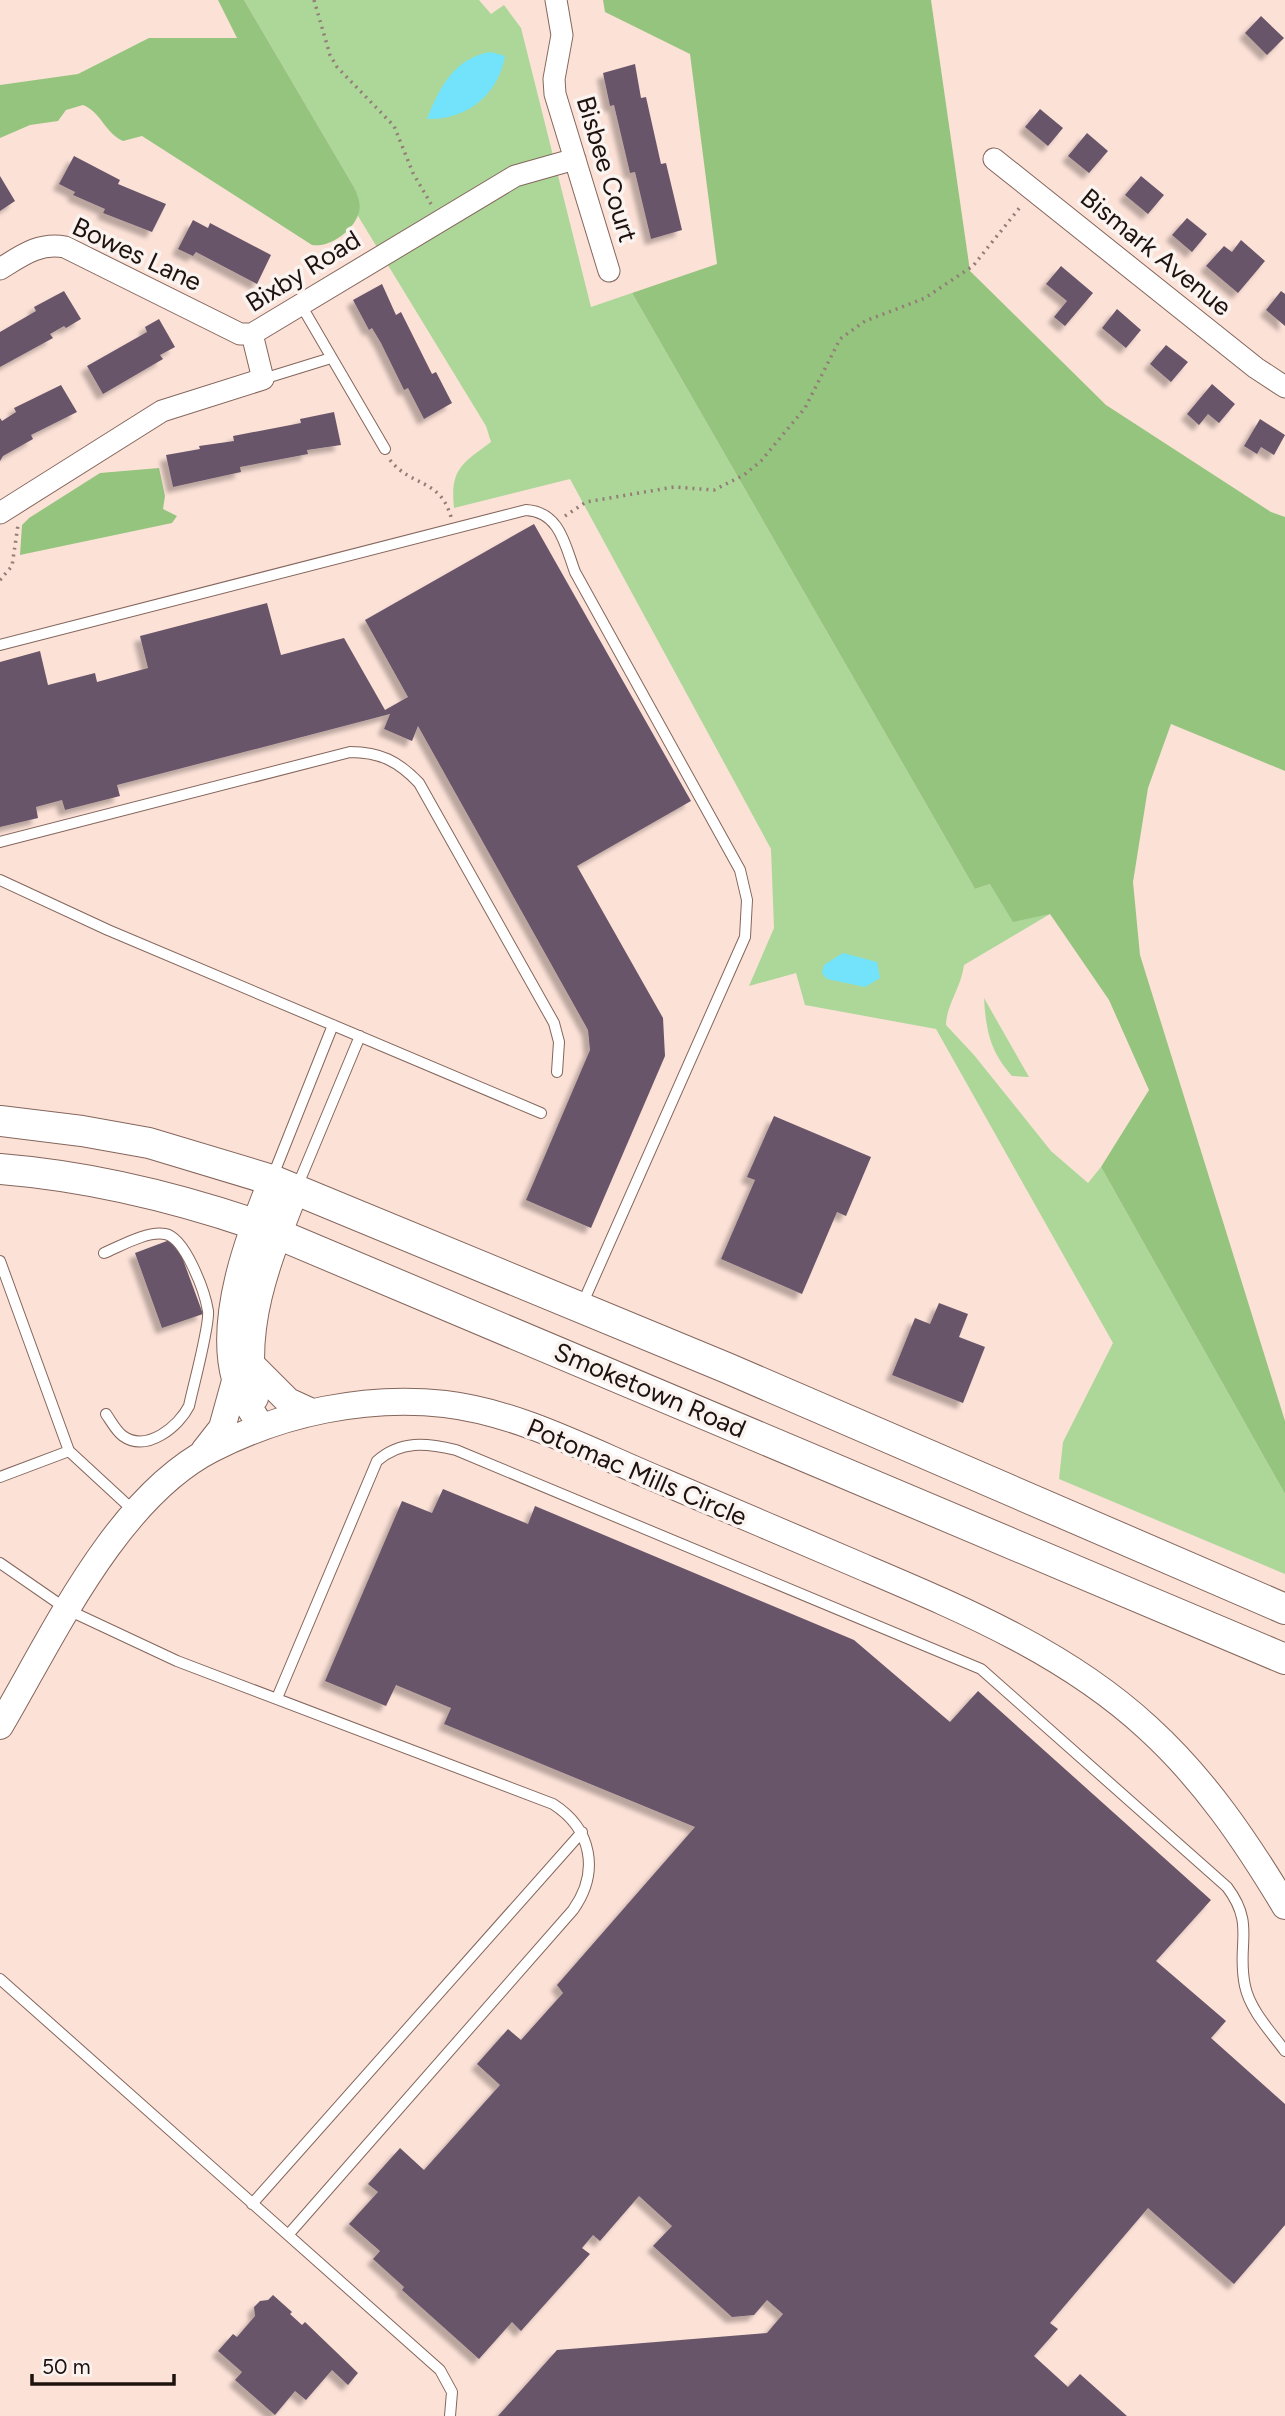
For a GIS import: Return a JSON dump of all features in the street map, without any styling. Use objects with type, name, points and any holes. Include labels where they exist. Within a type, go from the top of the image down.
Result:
[{"type":"main road","name":"Smoketown Road","points":[[0,1121],[149,1143],[284,1184],[579,1310],[727,1368],[1285,1609]]},
{"type":"main road","name":"Smoketown Road","points":[[0,1169],[85,1179],[150,1192],[266,1229],[1285,1659]]},
{"type":"main road","points":[[959,1521],[978,1478]]},
{"type":"street","name":"Bisbee Court","points":[[556,0],[562,36],[554,79],[555,94],[609,271]]},
{"type":"street","name":"Bixby Road","points":[[263,379],[252,334],[515,176],[575,159]]},
{"type":"street","name":"Bismark Avenue","points":[[994,159],[1256,368],[1285,387]]},
{"type":"street","name":"Bowes Lane","points":[[0,269],[36,248],[50,245],[65,247],[240,334],[252,334]]},
{"type":"street","points":[[9,516],[162,411],[263,379]]},
{"type":"street","points":[[261,1427],[244,1373],[235,1303],[246,1244],[266,1229],[284,1184]]},
{"type":"street","points":[[244,1373],[288,1401],[312,1412]]},
{"type":"street","points":[[197,1458],[222,1428],[244,1373]]},
{"type":"street","name":"Potomac Mills Circle","points":[[0,1726],[105,1550],[135,1512],[177,1471],[197,1458],[261,1427],[312,1412],[404,1402],[461,1406],[507,1417],[917,1590],[1011,1634],[1096,1686],[1147,1727],[1220,1807],[1246,1841],[1285,1906]]},
{"type":"lane","points":[[301,305],[385,449]]},
{"type":"lane","points":[[263,379],[331,358]]},
{"type":"lane","points":[[0,645],[526,510],[546,515],[555,524],[575,572],[740,870],[748,919],[745,937],[579,1310]]},
{"type":"lane","points":[[0,842],[350,752],[386,757],[402,765],[419,783],[554,1023],[559,1042],[557,1072]]},
{"type":"lane","points":[[0,880],[62,910],[541,1113]]},
{"type":"lane","points":[[284,1184],[333,1025]]},
{"type":"lane","points":[[284,1184],[360,1036]]},
{"type":"lane","points":[[104,1253],[149,1236],[165,1234],[177,1238],[185,1250],[208,1312],[189,1406],[183,1418],[161,1434],[139,1441],[121,1435],[106,1414]]},
{"type":"lane","points":[[0,1261],[69,1451],[135,1512]]},
{"type":"lane","points":[[277,1698],[377,1461],[402,1445],[430,1445],[456,1450],[981,1669],[1227,1887],[1240,1905],[1245,1923],[1242,1964],[1248,1997],[1285,2051]]},
{"type":"lane","points":[[0,1477],[69,1451]]},
{"type":"lane","points":[[0,1563],[68,1610],[177,1661],[553,1804],[570,1815],[582,1832],[587,1844],[589,1871],[582,1898],[288,2235]]},
{"type":"lane","points":[[252,2203],[582,1832]]},
{"type":"lane","points":[[0,1979],[445,2376],[453,2396],[450,2416]]},
{"type":"path","points":[[314,0],[330,55],[337,67],[394,126],[413,173],[440,221]]},
{"type":"path","points":[[555,524],[586,502],[674,486],[714,490],[744,475],[761,461],[796,421],[840,339],[865,321],[925,298],[973,266],[1033,190]]},
{"type":"path","points":[[385,449],[399,470],[432,487],[444,498],[454,529]]},
{"type":"path","points":[[0,580],[11,570],[9,516]]},
{"type":"green space","points":[[218,0],[244,0],[354,187],[360,204],[359,212],[351,227],[339,238],[326,244],[312,245],[142,136],[123,141],[83,105],[66,110],[58,121],[30,125],[0,138],[0,85],[78,74],[149,38],[237,38]]},
{"type":"green space","points":[[244,0],[479,0],[491,14],[504,5],[521,28],[591,307],[632,293],[975,889],[990,884],[1050,914],[964,965],[948,1011],[946,1025],[974,1055],[1051,1151],[1088,1183],[1101,1167],[1285,1494],[1285,1574],[1059,1479],[1063,1442],[1113,1343],[936,1029],[805,1005],[796,973],[749,986],[774,928],[771,849],[570,479],[454,508],[456,476],[472,456],[491,442],[486,426],[358,216],[358,197],[354,187]]},
{"type":"green space","points":[[603,0],[931,0],[970,271],[1106,405],[1271,512],[1285,517],[1285,771],[1171,724],[1148,788],[1133,882],[1140,955],[1285,1421],[1285,1494],[1101,1167],[1149,1090],[1109,1000],[1050,914],[1013,922],[990,884],[975,889],[632,293],[717,264],[690,54],[605,12]]},
{"type":"green space","points":[[159,468],[165,496],[163,509],[177,516],[172,523],[20,555],[22,525],[100,473]]},
{"type":"green space","points":[[984,998],[1029,1077],[1012,1076],[999,1058],[988,1031]]},
{"type":"water","points":[[491,52],[505,56],[501,70],[488,93],[467,110],[442,118],[427,119],[443,85],[458,67],[478,55]]},
{"type":"water","points":[[843,953],[877,962],[880,978],[865,987],[827,979],[822,973],[824,965]]},
{"type":"building","points":[[1261,16],[1284,38],[1267,55],[1245,33]]},
{"type":"building","points":[[635,64],[641,98],[646,97],[661,164],[666,163],[682,230],[651,239],[635,172],[630,173],[614,105],[610,106],[603,73]]},
{"type":"building","points":[[1040,109],[1063,128],[1048,146],[1025,127]]},
{"type":"building","points":[[1087,133],[1108,151],[1089,173],[1068,156]]},
{"type":"building","points":[[74,156],[120,180],[118,184],[166,204],[152,232],[103,213],[105,209],[73,195],[75,192],[59,184]]},
{"type":"building","points":[[0,176],[15,201],[0,211]]},
{"type":"building","points":[[1141,176],[1164,195],[1148,214],[1125,195]]},
{"type":"building","points":[[1187,218],[1207,234],[1192,252],[1172,235]]},
{"type":"building","points":[[193,220],[208,228],[210,223],[271,255],[257,284],[196,252],[193,256],[178,249]]},
{"type":"building","points":[[1241,240],[1265,261],[1238,293],[1206,266],[1224,246],[1232,252]]},
{"type":"building","points":[[1061,266],[1093,293],[1065,326],[1054,317],[1067,301],[1046,284]]},
{"type":"building","points":[[382,284],[396,315],[401,312],[432,374],[436,372],[452,403],[424,419],[408,388],[404,390],[381,343],[372,328],[369,330],[353,300]]},
{"type":"building","points":[[64,291],[81,319],[50,334],[53,338],[0,367],[0,332],[36,311],[34,307]]},
{"type":"building","points":[[1281,291],[1285,294],[1285,326],[1266,310]]},
{"type":"building","points":[[1117,309],[1141,330],[1126,348],[1102,328]]},
{"type":"building","points":[[159,319],[175,347],[160,355],[163,359],[103,394],[87,366],[147,332],[145,327]]},
{"type":"building","points":[[1166,345],[1188,362],[1171,382],[1150,364]]},
{"type":"building","points":[[1212,384],[1235,404],[1219,423],[1208,414],[1199,425],[1187,414]]},
{"type":"building","points":[[61,385],[77,412],[31,435],[33,439],[3,456],[0,461],[0,418],[2,421],[16,412],[14,408]]},
{"type":"building","points":[[334,412],[341,445],[307,450],[308,454],[240,467],[241,472],[173,487],[166,455],[200,449],[199,446],[234,441],[233,436],[301,423],[300,419]]},
{"type":"building","points":[[1260,419],[1285,435],[1274,455],[1261,447],[1257,454],[1244,446]]},
{"type":"building","points":[[534,524],[691,801],[577,866],[663,1018],[665,1056],[591,1228],[526,1200],[590,1050],[588,1030],[418,726],[412,741],[384,729],[390,714],[117,785],[120,796],[65,810],[62,800],[36,807],[38,818],[0,827],[0,662],[40,651],[48,685],[95,673],[97,682],[148,668],[140,636],[267,603],[281,655],[344,638],[385,710],[408,697],[365,620]]},
{"type":"building","points":[[774,1116],[871,1157],[846,1216],[837,1212],[802,1294],[721,1259],[755,1180],[747,1177]]},
{"type":"building","points":[[175,1238],[203,1314],[162,1328],[135,1253]]},
{"type":"building","points":[[939,1303],[968,1314],[959,1337],[985,1347],[963,1403],[892,1375],[915,1318],[930,1324]]},
{"type":"building","points":[[443,1489],[528,1524],[535,1506],[854,1640],[950,1722],[978,1691],[1211,1900],[1156,1961],[1226,2021],[1211,2038],[1285,2104],[1285,2225],[1234,2284],[1148,2208],[1050,2323],[1058,2329],[1034,2356],[1068,2387],[1080,2374],[1127,2416],[498,2416],[557,2350],[767,2333],[783,2314],[767,2300],[754,2315],[732,2317],[653,2246],[672,2226],[639,2196],[600,2241],[593,2235],[582,2248],[590,2254],[521,2331],[512,2322],[479,2359],[402,2290],[404,2287],[373,2259],[380,2251],[349,2224],[378,2192],[368,2184],[400,2148],[424,2170],[500,2085],[477,2064],[508,2029],[521,2040],[563,1993],[557,1985],[695,1827],[444,1724],[451,1708],[396,1685],[386,1706],[325,1681],[402,1501],[432,1513]]},
{"type":"building","points":[[273,2295],[292,2312],[290,2314],[302,2325],[305,2322],[358,2373],[348,2385],[332,2370],[306,2400],[295,2391],[275,2415],[235,2380],[242,2372],[218,2351],[233,2334],[237,2337],[255,2316],[254,2307]]}]
